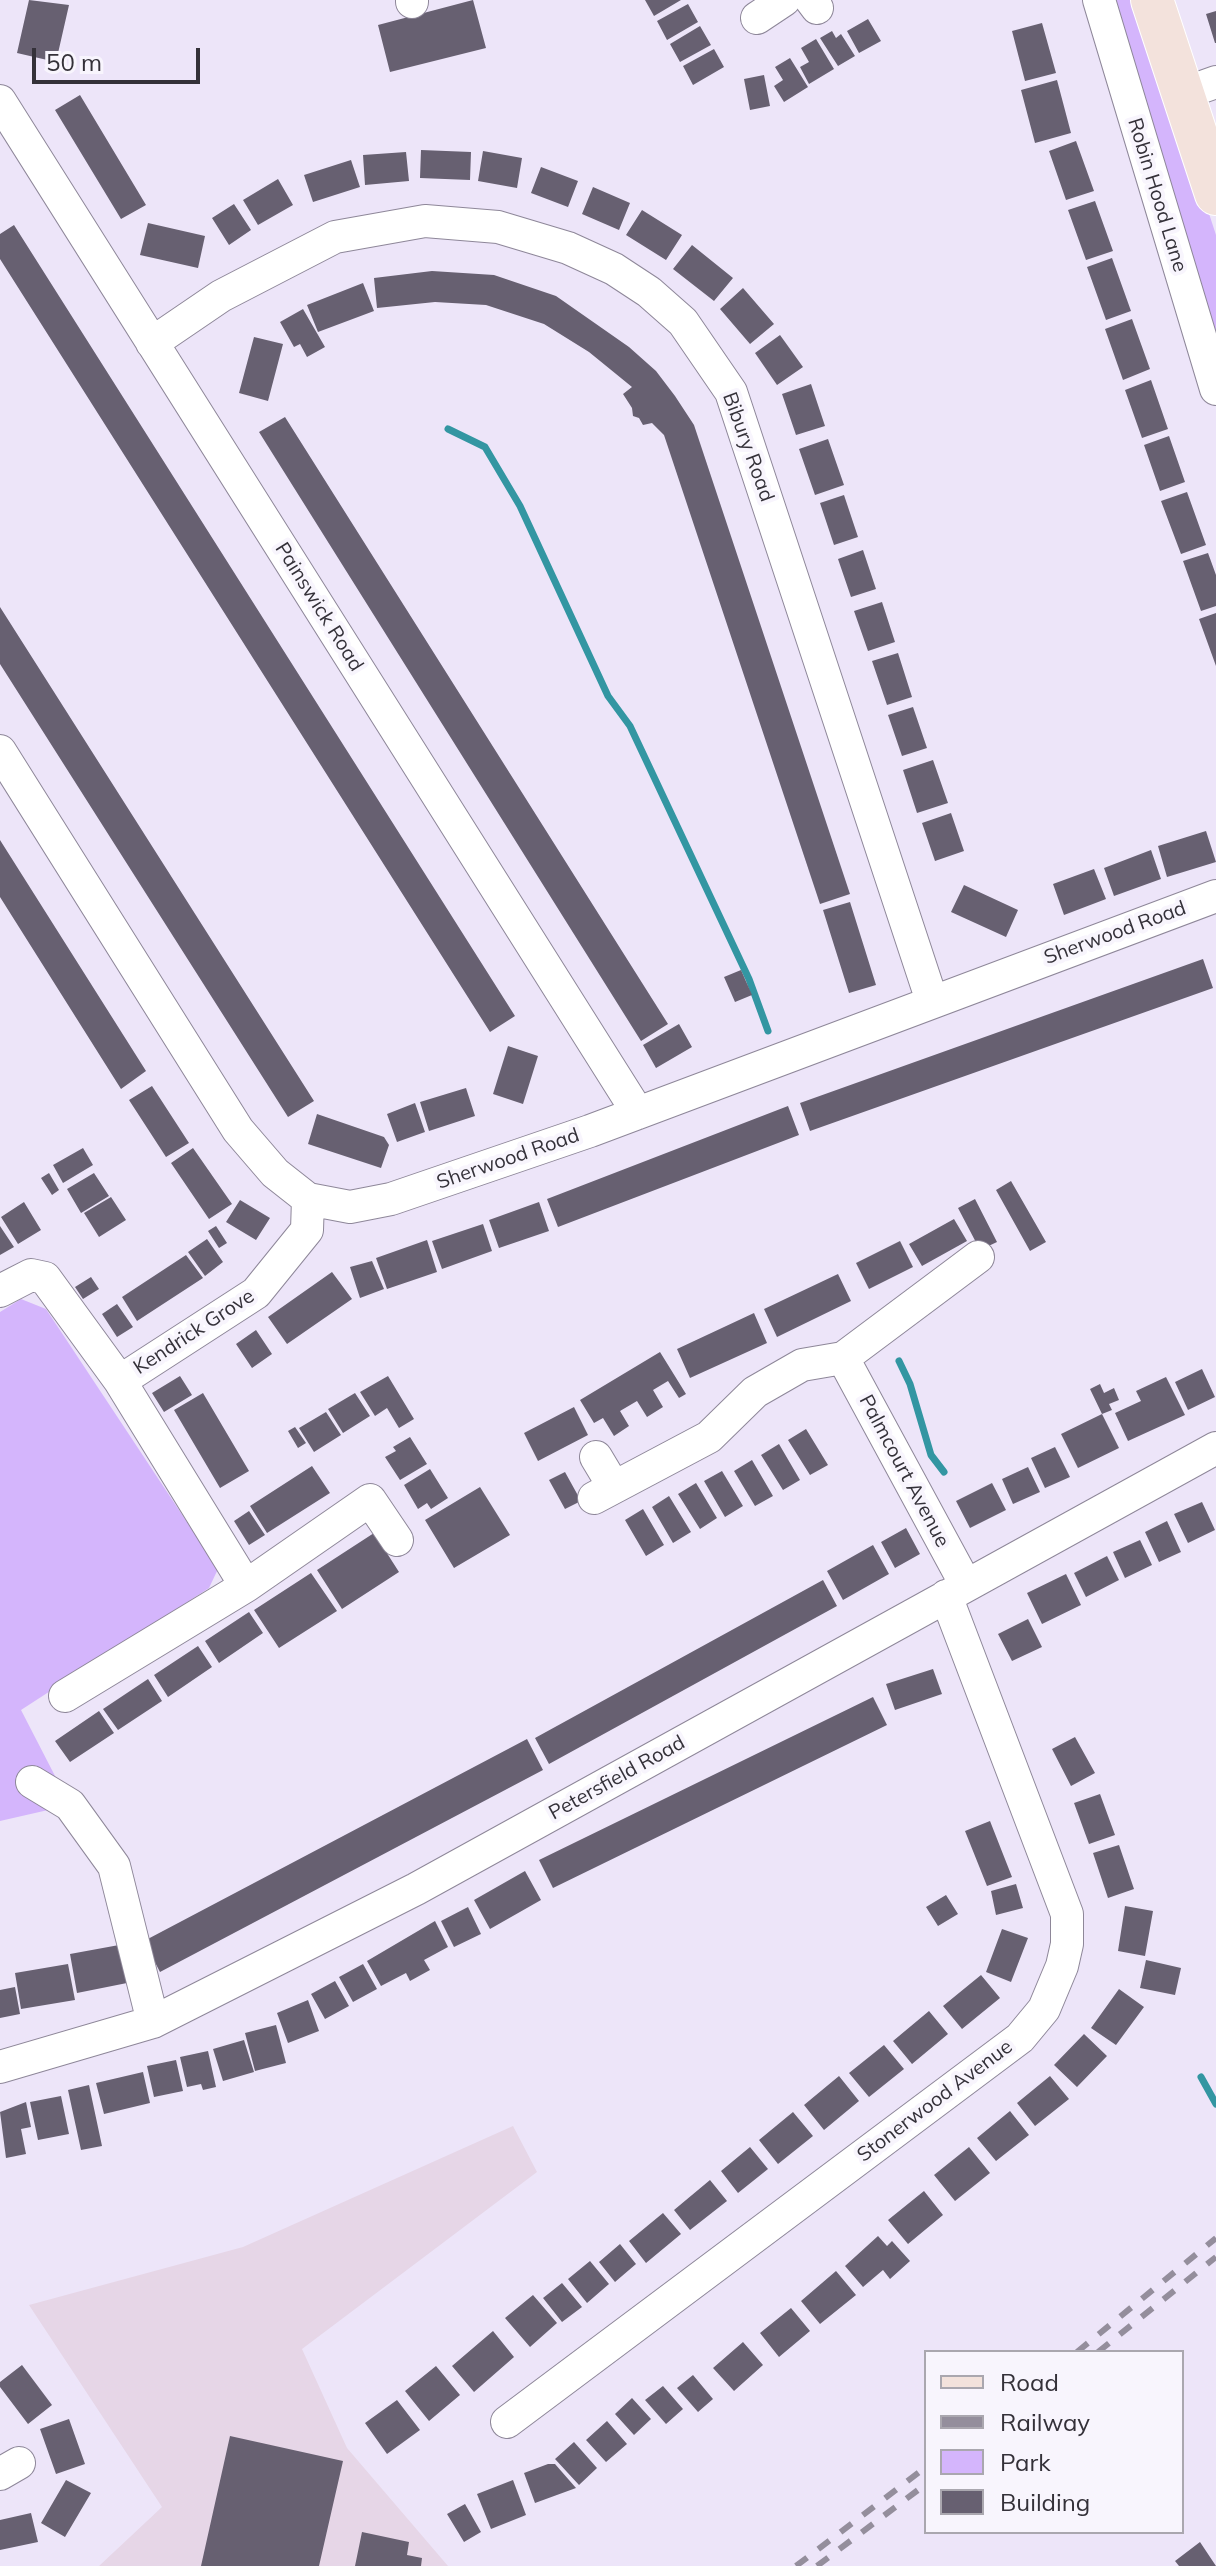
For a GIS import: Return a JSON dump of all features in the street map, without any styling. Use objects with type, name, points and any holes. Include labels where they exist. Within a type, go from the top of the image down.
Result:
[{"type":"main road","points":[[1152,0],[1200,87],[1216,194]]},
{"type":"street","points":[[757,18],[784,0]]},
{"type":"street","name":"Robin Hood Lane","points":[[1099,0],[1216,389]]},
{"type":"street","name":"Painswick Road","points":[[0,101],[638,1113]]},
{"type":"street","name":"Bibury Road","points":[[152,343],[221,296],[335,237],[425,221],[498,227],[568,248],[614,269],[649,292],[683,322],[731,392],[932,1001]]},
{"type":"street","name":"Sherwood Road","points":[[0,751],[238,1130],[275,1173],[308,1199],[350,1207],[369,1205],[638,1113],[1216,896]]},
{"type":"street","name":"Kendrick Grove","points":[[120,1381],[256,1293],[307,1230],[308,1199]]},
{"type":"street","points":[[596,1457],[604,1493],[709,1437],[755,1392],[802,1365],[843,1358],[978,1257]]},
{"type":"street","name":"Kendrick Grove","points":[[0,1291],[50,1268],[246,1586]]},
{"type":"street","name":"Palmcourt Avenue","points":[[843,1358],[956,1590]]},
{"type":"street","name":"Petersfield Road","points":[[0,2067],[153,2022],[416,1889],[1216,1448]]},
{"type":"street","points":[[65,1696],[246,1586],[363,1490],[397,1540]]},
{"type":"street","name":"Stonerwood Avenue","points":[[507,2422],[1020,2038],[1044,2009],[1062,1966],[1067,1944],[1067,1914],[956,1590]]},
{"type":"street","points":[[32,1782],[70,1805],[114,1866],[153,2022]]},
{"type":"shaded area","points":[[513,2126],[537,2172],[302,2349],[347,2448],[448,2566],[99,2566],[162,2507],[29,2305],[243,2247]]},
{"type":"green space","points":[[1109,0],[1139,0],[1216,235],[1216,353]]},
{"type":"green space","points":[[21,1299],[46,1309],[218,1569],[209,1588],[21,1710],[70,1805],[0,1821],[0,1312]]},
{"type":"building","points":[[29,0],[69,5],[56,62],[17,53]]},
{"type":"building","points":[[473,0],[486,48],[390,72],[378,25]]},
{"type":"building","points":[[645,0],[681,0],[654,16]]},
{"type":"building","points":[[688,4],[698,22],[667,40],[657,21]]},
{"type":"building","points":[[1216,11],[1216,43],[1215,43],[1206,14]]},
{"type":"building","points":[[868,19],[881,41],[859,53],[847,31]]},
{"type":"building","points":[[1042,23],[1056,73],[1025,81],[1012,31]]},
{"type":"building","points":[[700,26],[711,45],[680,62],[670,44]]},
{"type":"building","points":[[832,31],[836,38],[841,34],[855,56],[838,66],[820,38]]},
{"type":"building","points":[[816,39],[834,69],[809,84],[800,67],[809,62],[801,48]]},
{"type":"building","points":[[714,49],[724,67],[693,85],[683,66]]},
{"type":"building","points":[[790,58],[808,87],[784,102],[774,86],[783,80],[775,67]]},
{"type":"building","points":[[764,75],[770,106],[750,110],[744,79]]},
{"type":"building","points":[[1057,80],[1071,133],[1035,143],[1021,90]]},
{"type":"building","points":[[80,95],[146,205],[121,219],[55,110]]},
{"type":"building","points":[[1076,141],[1094,191],[1066,200],[1049,151]]},
{"type":"building","points":[[421,150],[471,152],[470,180],[420,178]]},
{"type":"building","points":[[483,151],[522,158],[517,188],[478,181]]},
{"type":"building","points":[[406,152],[409,181],[365,185],[363,155]]},
{"type":"building","points":[[351,160],[360,187],[313,202],[304,175]]},
{"type":"building","points":[[541,167],[578,181],[568,207],[531,193]]},
{"type":"building","points":[[278,179],[293,205],[258,225],[243,200]]},
{"type":"building","points":[[593,187],[630,203],[619,230],[582,214]]},
{"type":"building","points":[[1095,201],[1113,251],[1086,260],[1068,210]]},
{"type":"building","points":[[234,204],[251,230],[229,245],[212,218]]},
{"type":"building","points":[[642,210],[682,235],[666,260],[626,235]]},
{"type":"building","points":[[148,223],[205,236],[198,268],[140,255]]},
{"type":"building","points":[[14,225],[515,1016],[490,1032],[0,259],[0,234]]},
{"type":"building","points":[[692,245],[733,278],[714,301],[673,269]]},
{"type":"building","points":[[1112,258],[1131,311],[1106,320],[1087,267]]},
{"type":"building","points":[[432,271],[494,275],[556,296],[629,347],[656,371],[675,396],[694,425],[850,894],[820,904],[664,435],[652,423],[643,425],[639,418],[633,416],[632,408],[623,394],[632,387],[589,352],[544,324],[486,305],[435,302],[377,308],[374,278]]},
{"type":"building","points":[[363,283],[374,311],[318,332],[307,305]]},
{"type":"building","points":[[743,288],[774,324],[750,344],[720,309]]},
{"type":"building","points":[[303,309],[325,347],[307,357],[300,344],[294,347],[280,322]]},
{"type":"building","points":[[1132,319],[1150,369],[1123,380],[1105,329]]},
{"type":"building","points":[[780,335],[803,367],[777,385],[755,353]]},
{"type":"building","points":[[254,337],[283,344],[268,401],[239,393]]},
{"type":"building","points":[[1151,380],[1168,429],[1142,438],[1125,390]]},
{"type":"building","points":[[811,384],[825,426],[796,435],[782,394]]},
{"type":"building","points":[[285,417],[668,1024],[641,1041],[259,432]]},
{"type":"building","points":[[1169,436],[1185,482],[1160,491],[1144,445]]},
{"type":"building","points":[[828,439],[844,485],[815,495],[799,449]]},
{"type":"building","points":[[1187,492],[1206,545],[1181,554],[1161,501]]},
{"type":"building","points":[[844,495],[858,537],[834,545],[820,503]]},
{"type":"building","points":[[863,550],[876,589],[851,597],[838,559]]},
{"type":"building","points":[[1208,553],[1216,575],[1216,606],[1201,611],[1183,561]]},
{"type":"building","points":[[882,602],[895,642],[868,651],[854,611]]},
{"type":"building","points":[[0,607],[314,1101],[288,1117],[0,664]]},
{"type":"building","points":[[1216,613],[1216,666],[1199,619]]},
{"type":"building","points":[[898,653],[912,697],[887,705],[872,661]]},
{"type":"building","points":[[913,707],[927,748],[902,756],[888,715]]},
{"type":"building","points":[[933,760],[948,803],[917,813],[903,770]]},
{"type":"building","points":[[951,813],[964,851],[935,861],[922,823]]},
{"type":"building","points":[[1206,831],[1216,862],[1167,877],[1158,846]]},
{"type":"building","points":[[0,840],[146,1071],[121,1089],[0,897]]},
{"type":"building","points":[[1151,850],[1161,879],[1114,896],[1104,868]]},
{"type":"building","points":[[1094,869],[1106,899],[1064,915],[1053,884]]},
{"type":"building","points":[[964,885],[1018,910],[1006,937],[951,912]]},
{"type":"building","points":[[850,902],[876,985],[849,993],[823,910]]},
{"type":"building","points":[[1203,959],[1213,988],[810,1131],[800,1103]]},
{"type":"building","points":[[741,970],[752,995],[735,1002],[724,977]]},
{"type":"building","points":[[679,1024],[692,1047],[656,1068],[643,1045]]},
{"type":"building","points":[[508,1046],[538,1056],[523,1104],[493,1094]]},
{"type":"building","points":[[152,1086],[189,1143],[166,1157],[129,1100]]},
{"type":"building","points":[[466,1088],[475,1116],[429,1131],[420,1102]]},
{"type":"building","points":[[415,1103],[425,1132],[397,1142],[387,1114]]},
{"type":"building","points":[[788,1106],[799,1135],[558,1227],[547,1199]]},
{"type":"building","points":[[317,1114],[384,1137],[389,1145],[381,1168],[308,1144]]},
{"type":"building","points":[[83,1148],[93,1165],[63,1183],[53,1165]]},
{"type":"building","points":[[193,1148],[232,1204],[209,1219],[171,1163]]},
{"type":"building","points":[[49,1173],[59,1190],[52,1195],[41,1178]]},
{"type":"building","points":[[94,1173],[109,1196],[81,1213],[67,1189]]},
{"type":"building","points":[[1011,1181],[1046,1242],[1030,1251],[996,1190]]},
{"type":"building","points":[[111,1197],[126,1220],[99,1237],[84,1213]]},
{"type":"building","points":[[975,1199],[997,1242],[980,1250],[958,1208]]},
{"type":"building","points":[[240,1200],[270,1218],[256,1240],[226,1222]]},
{"type":"building","points":[[24,1202],[41,1230],[18,1244],[1,1217]]},
{"type":"building","points":[[539,1202],[549,1231],[499,1248],[489,1220]]},
{"type":"building","points":[[954,1219],[967,1241],[922,1266],[909,1244]]},
{"type":"building","points":[[483,1224],[492,1251],[442,1269],[432,1241]]},
{"type":"building","points":[[0,1226],[14,1247],[0,1255]]},
{"type":"building","points":[[216,1226],[227,1243],[219,1248],[208,1231]]},
{"type":"building","points":[[207,1239],[223,1262],[205,1276],[188,1252]]},
{"type":"building","points":[[427,1240],[437,1272],[387,1289],[376,1258]]},
{"type":"building","points":[[900,1241],[913,1267],[869,1289],[856,1263]]},
{"type":"building","points":[[186,1255],[203,1278],[137,1321],[122,1297]]},
{"type":"building","points":[[372,1261],[384,1289],[360,1298],[350,1267]]},
{"type":"building","points":[[332,1272],[352,1299],[287,1344],[268,1317]]},
{"type":"building","points":[[838,1274],[851,1301],[777,1337],[764,1309]]},
{"type":"building","points":[[91,1277],[99,1289],[83,1299],[75,1287]]},
{"type":"building","points":[[117,1304],[133,1327],[117,1337],[102,1314]]},
{"type":"building","points":[[754,1313],[767,1343],[690,1378],[677,1349]]},
{"type":"building","points":[[256,1330],[272,1354],[252,1368],[236,1344]]},
{"type":"building","points":[[660,1352],[686,1394],[679,1398],[668,1381],[653,1390],[663,1407],[647,1417],[637,1401],[620,1411],[629,1426],[614,1436],[603,1418],[594,1423],[580,1400]]},
{"type":"building","points":[[1202,1369],[1215,1397],[1188,1410],[1175,1382]]},
{"type":"building","points":[[180,1376],[192,1395],[164,1412],[152,1393]]},
{"type":"building","points":[[388,1376],[414,1419],[399,1428],[387,1408],[375,1416],[360,1392]]},
{"type":"building","points":[[1166,1377],[1185,1415],[1128,1441],[1115,1413],[1141,1401],[1136,1391]]},
{"type":"building","points":[[1100,1384],[1104,1393],[1114,1388],[1119,1400],[1109,1404],[1112,1410],[1102,1414],[1090,1389]]},
{"type":"building","points":[[203,1393],[249,1471],[220,1488],[174,1410]]},
{"type":"building","points":[[355,1393],[370,1416],[343,1433],[328,1409]]},
{"type":"building","points":[[574,1407],[588,1435],[538,1461],[524,1433]]},
{"type":"building","points":[[326,1412],[341,1435],[314,1452],[299,1428]]},
{"type":"building","points":[[1102,1414],[1119,1448],[1078,1468],[1061,1434]]},
{"type":"building","points":[[295,1427],[306,1443],[298,1448],[288,1431]]},
{"type":"building","points":[[806,1429],[828,1465],[810,1475],[788,1440]]},
{"type":"building","points":[[410,1437],[427,1464],[400,1480],[385,1457],[396,1451],[393,1447]]},
{"type":"building","points":[[779,1444],[800,1480],[783,1490],[761,1455]]},
{"type":"building","points":[[1055,1447],[1070,1477],[1045,1488],[1031,1458]]},
{"type":"building","points":[[752,1460],[773,1496],[755,1506],[734,1471]]},
{"type":"building","points":[[312,1466],[330,1493],[267,1533],[250,1506]]},
{"type":"building","points":[[1028,1467],[1040,1492],[1013,1504],[1002,1479]]},
{"type":"building","points":[[430,1469],[448,1498],[431,1509],[427,1503],[418,1509],[404,1485]]},
{"type":"building","points":[[722,1471],[743,1506],[725,1517],[704,1481]]},
{"type":"building","points":[[565,1472],[581,1501],[565,1509],[549,1480]]},
{"type":"building","points":[[696,1483],[717,1518],[700,1529],[678,1494]]},
{"type":"building","points":[[992,1483],[1006,1510],[970,1528],[956,1501]]},
{"type":"building","points":[[480,1487],[510,1535],[454,1568],[425,1520]]},
{"type":"building","points":[[669,1496],[691,1532],[673,1543],[652,1507]]},
{"type":"building","points":[[1202,1502],[1215,1530],[1188,1543],[1174,1514]]},
{"type":"building","points":[[643,1509],[664,1545],[646,1556],[625,1520]]},
{"type":"building","points":[[249,1511],[265,1535],[249,1545],[234,1521]]},
{"type":"building","points":[[1167,1521],[1181,1552],[1159,1562],[1145,1532]]},
{"type":"building","points":[[906,1528],[920,1554],[895,1568],[881,1542]]},
{"type":"building","points":[[374,1533],[399,1572],[342,1609],[317,1570]]},
{"type":"building","points":[[1140,1540],[1152,1565],[1125,1578],[1113,1552]]},
{"type":"building","points":[[873,1545],[889,1574],[843,1600],[827,1571]]},
{"type":"building","points":[[1107,1556],[1119,1580],[1086,1597],[1074,1573]]},
{"type":"building","points":[[311,1573],[337,1611],[279,1648],[254,1610]]},
{"type":"building","points":[[1066,1574],[1081,1605],[1042,1624],[1027,1593]]},
{"type":"building","points":[[823,1580],[837,1606],[549,1764],[535,1738]]},
{"type":"building","points":[[249,1612],[263,1633],[219,1663],[205,1641]]},
{"type":"building","points":[[1028,1619],[1042,1647],[1012,1661],[998,1634]]},
{"type":"building","points":[[198,1646],[212,1667],[168,1697],[154,1675]]},
{"type":"building","points":[[933,1669],[942,1694],[895,1710],[886,1684]]},
{"type":"building","points":[[148,1679],[162,1701],[118,1730],[103,1709]]},
{"type":"building","points":[[873,1697],[887,1725],[553,1888],[539,1860]]},
{"type":"building","points":[[99,1711],[114,1733],[70,1762],[55,1741]]},
{"type":"building","points":[[1075,1737],[1095,1773],[1071,1786],[1052,1749]]},
{"type":"building","points":[[527,1739],[543,1770],[160,1972],[144,1941]]},
{"type":"building","points":[[1100,1794],[1115,1835],[1089,1844],[1074,1803]]},
{"type":"building","points":[[990,1821],[1012,1877],[987,1886],[965,1831]]},
{"type":"building","points":[[1119,1845],[1134,1889],[1108,1898],[1093,1853]]},
{"type":"building","points":[[525,1871],[541,1900],[490,1929],[474,1900]]},
{"type":"building","points":[[1016,1884],[1023,1908],[996,1915],[991,1891]]},
{"type":"building","points":[[946,1895],[958,1914],[938,1926],[926,1907]]},
{"type":"building","points":[[1125,1906],[1153,1911],[1145,1956],[1118,1951]]},
{"type":"building","points":[[468,1907],[481,1934],[454,1947],[441,1921]]},
{"type":"building","points":[[435,1921],[448,1947],[424,1960],[430,1970],[410,1981],[406,1973],[381,1986],[367,1961]]},
{"type":"building","points":[[1002,1929],[1028,1938],[1011,1982],[986,1972]]},
{"type":"building","points":[[130,1943],[137,1981],[77,1993],[70,1954]]},
{"type":"building","points":[[1146,1960],[1181,1968],[1175,1995],[1140,1988]]},
{"type":"building","points":[[68,1964],[75,2000],[21,2009],[15,1973]]},
{"type":"building","points":[[363,1964],[377,1989],[353,2002],[339,1977]]},
{"type":"building","points":[[981,1975],[1000,1998],[962,2029],[943,2006]]},
{"type":"building","points":[[335,1981],[349,2006],[325,2019],[311,1994]]},
{"type":"building","points":[[15,1987],[20,2014],[0,2018],[0,1990]]},
{"type":"building","points":[[1119,1989],[1144,2007],[1116,2045],[1091,2028]]},
{"type":"building","points":[[308,2000],[319,2031],[288,2043],[277,2013]]},
{"type":"building","points":[[929,2011],[948,2034],[912,2064],[893,2041]]},
{"type":"building","points":[[276,2025],[286,2063],[255,2071],[245,2033]]},
{"type":"building","points":[[1084,2034],[1107,2056],[1077,2087],[1054,2065]]},
{"type":"building","points":[[244,2040],[254,2072],[223,2081],[213,2049]]},
{"type":"building","points":[[884,2045],[904,2069],[869,2097],[849,2073]]},
{"type":"building","points":[[208,2051],[216,2087],[203,2090],[201,2084],[187,2087],[180,2057]]},
{"type":"building","points":[[176,2060],[183,2091],[154,2097],[147,2066]]},
{"type":"building","points":[[143,2072],[150,2103],[104,2114],[96,2083]]},
{"type":"building","points":[[839,2076],[859,2101],[824,2130],[804,2105]]},
{"type":"building","points":[[1050,2076],[1069,2099],[1035,2126],[1017,2103]]},
{"type":"building","points":[[89,2085],[102,2146],[81,2150],[68,2090]]},
{"type":"building","points":[[61,2096],[69,2134],[38,2140],[30,2102]]},
{"type":"building","points":[[26,2102],[31,2127],[21,2129],[26,2154],[6,2158],[0,2112]]},
{"type":"building","points":[[1010,2111],[1029,2135],[996,2161],[977,2138]]},
{"type":"building","points":[[793,2112],[813,2136],[778,2164],[759,2140]]},
{"type":"building","points":[[750,2147],[768,2169],[738,2193],[721,2171]]},
{"type":"building","points":[[969,2147],[990,2173],[955,2201],[934,2175]]},
{"type":"building","points":[[710,2180],[727,2201],[690,2230],[674,2210]]},
{"type":"building","points":[[924,2191],[943,2215],[908,2244],[888,2220]]},
{"type":"building","points":[[663,2213],[681,2234],[646,2263],[629,2241]]},
{"type":"building","points":[[878,2236],[887,2246],[892,2241],[910,2261],[890,2279],[883,2270],[863,2287],[845,2266]]},
{"type":"building","points":[[620,2244],[636,2264],[615,2282],[599,2262]]},
{"type":"building","points":[[590,2261],[609,2284],[587,2303],[568,2279]]},
{"type":"building","points":[[836,2271],[856,2295],[820,2324],[801,2301]]},
{"type":"building","points":[[562,2283],[582,2307],[562,2322],[543,2298]]},
{"type":"building","points":[[533,2295],[557,2323],[530,2347],[505,2318]]},
{"type":"building","points":[[791,2308],[810,2331],[779,2357],[760,2333]]},
{"type":"building","points":[[493,2331],[514,2357],[474,2392],[452,2366]]},
{"type":"building","points":[[743,2342],[763,2365],[734,2391],[713,2368]]},
{"type":"building","points":[[22,2365],[52,2405],[28,2424],[0,2387],[0,2382]]},
{"type":"building","points":[[436,2366],[460,2395],[429,2421],[405,2391]]},
{"type":"building","points":[[693,2375],[713,2399],[698,2412],[677,2388]]},
{"type":"building","points":[[663,2386],[683,2409],[666,2424],[645,2400]]},
{"type":"building","points":[[632,2398],[651,2419],[634,2435],[615,2414]]},
{"type":"building","points":[[397,2400],[420,2430],[387,2454],[365,2423]]},
{"type":"building","points":[[69,2419],[85,2464],[56,2474],[40,2429]]},
{"type":"building","points":[[607,2421],[627,2444],[606,2462],[586,2440]]},
{"type":"building","points":[[230,2436],[343,2461],[319,2566],[201,2566]]},
{"type":"building","points":[[574,2442],[597,2468],[579,2485],[555,2459]]},
{"type":"building","points":[[555,2464],[576,2488],[535,2503],[524,2473]]},
{"type":"building","points":[[66,2480],[91,2493],[65,2537],[41,2523]]},
{"type":"building","points":[[513,2480],[526,2515],[491,2529],[477,2494]]},
{"type":"building","points":[[465,2504],[481,2532],[464,2542],[447,2514]]},
{"type":"building","points":[[31,2513],[38,2542],[0,2550],[0,2520]]},
{"type":"building","points":[[362,2532],[409,2542],[407,2555],[422,2558],[421,2566],[355,2566]]},
{"type":"building","points":[[1200,2542],[1216,2566],[1179,2566],[1175,2561]]},
{"type":"waterway","points":[[448,429],[485,447],[520,506],[608,696],[630,726],[749,979],[768,1031]]},
{"type":"waterway","points":[[899,1361],[910,1384],[931,1455],[944,1472]]},
{"type":"waterway","points":[[1201,2077],[1216,2104]]},
{"type":"railway","points":[[1079,2350],[1216,2238]]},
{"type":"railway","points":[[1100,2350],[1216,2257]]},
{"type":"railway","points":[[796,2566],[924,2469]]},
{"type":"railway","points":[[817,2566],[924,2486]]}]
